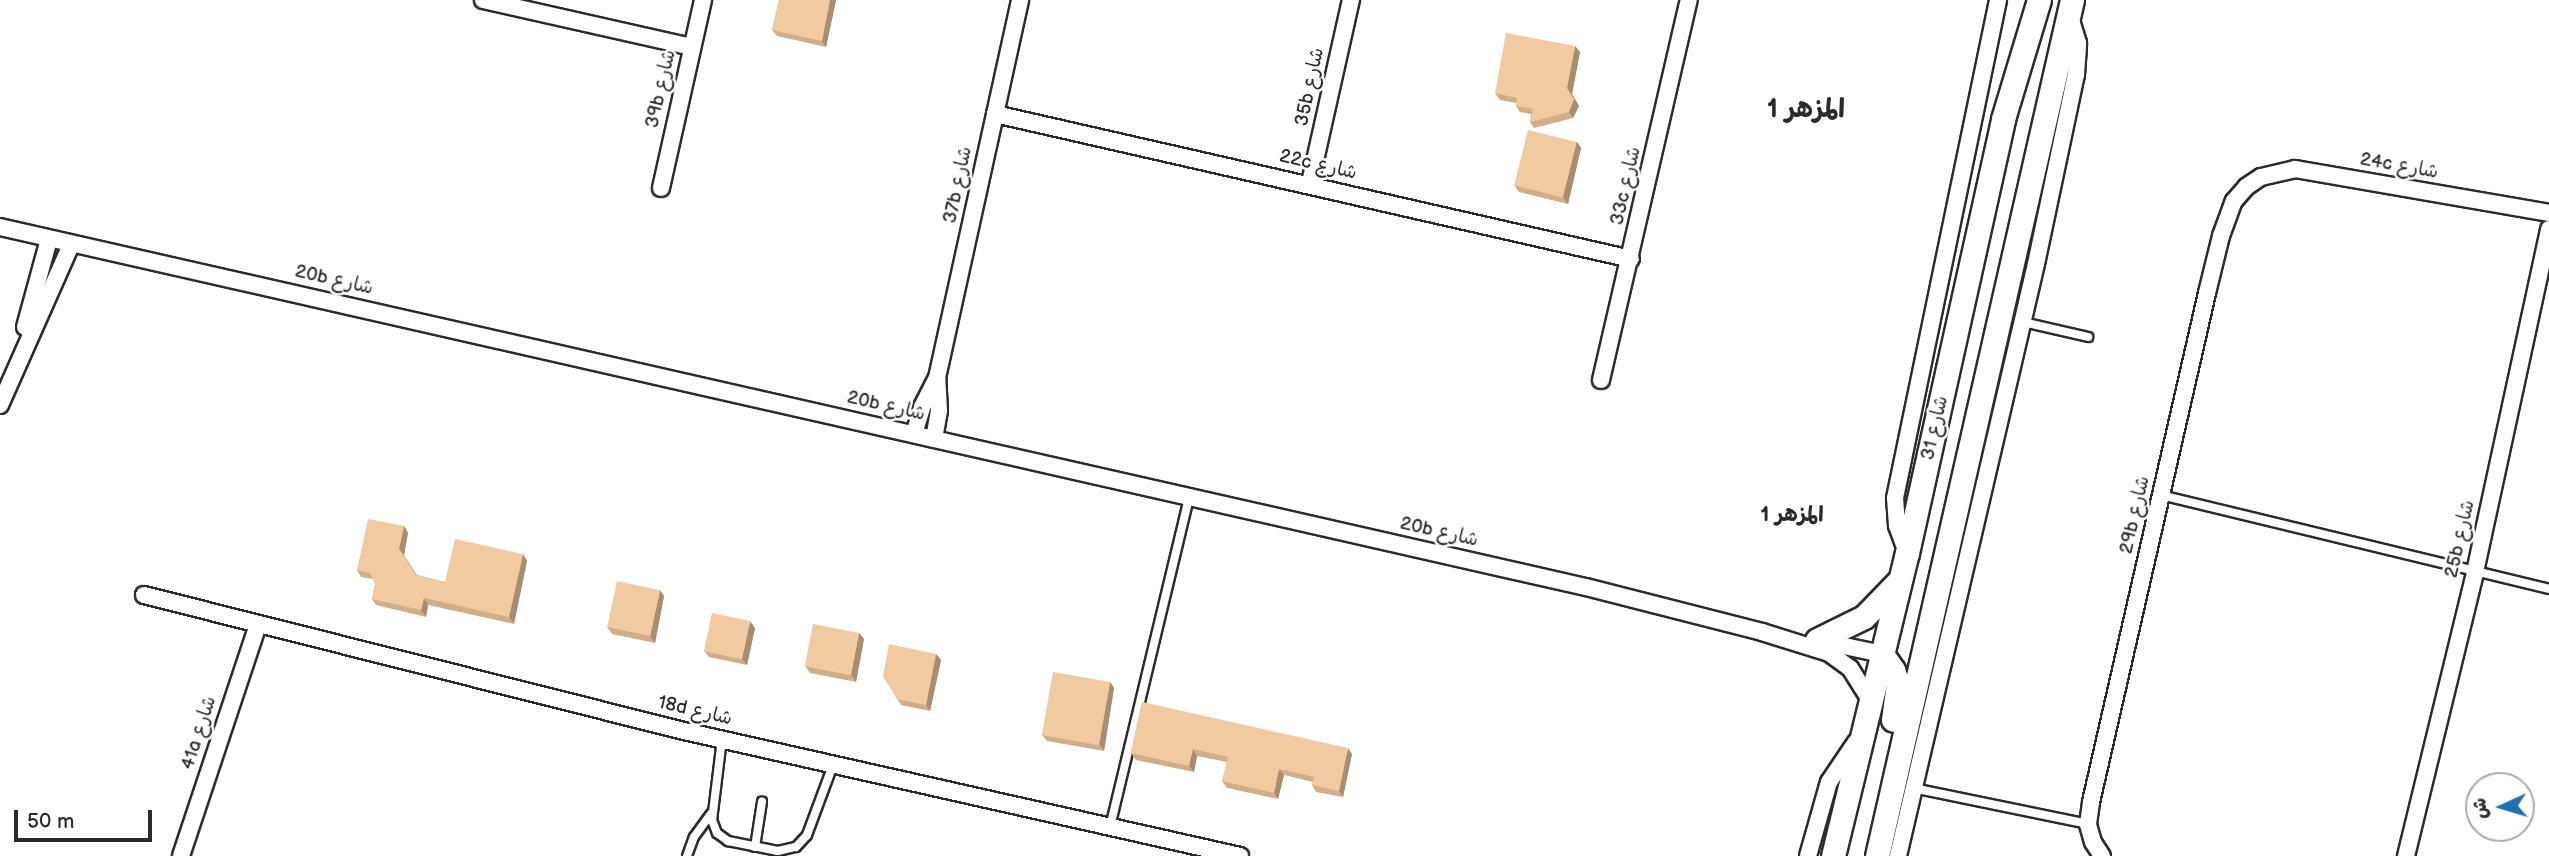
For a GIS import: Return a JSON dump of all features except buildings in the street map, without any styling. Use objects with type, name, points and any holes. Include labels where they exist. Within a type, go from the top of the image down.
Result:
[{"type":"street","points":[[483,0],[692,47]]},
{"type":"street","name":"39b شارع","points":[[661,188],[703,0]]},
{"type":"street","name":"37b شارع","points":[[914,434],[922,407],[937,378],[1020,0]]},
{"type":"street","name":"35b شارع","points":[[1310,183],[1351,0]]},
{"type":"street","name":"33c شارع","points":[[1601,380],[1689,0]]},
{"type":"street","points":[[1907,553],[1897,526],[1895,498],[1998,0]]},
{"type":"street","name":"شارع 31","points":[[1833,856],[1907,553],[2003,118],[2039,0]]},
{"type":"street","points":[[1898,856],[2023,322],[2076,75],[2078,43],[2070,6]]},
{"type":"street","name":"شارع 31","points":[[1877,856],[2070,6]]},
{"type":"street","name":"22c شارع","points":[[995,114],[1310,183],[1631,258]]},
{"type":"street","name":"24c شارع","points":[[2246,187],[2261,177],[2295,169],[2549,213]]},
{"type":"street","name":"29b شارع","points":[[2088,824],[2221,236],[2235,201],[2246,187]]},
{"type":"street","name":"20b شارع","points":[[0,228],[191,269],[1586,587],[1816,648],[1840,659],[1850,668],[1871,701]]},
{"type":"street","name":"25b شارع","points":[[2406,856],[2474,572],[2549,229]]},
{"type":"street","points":[[18,360],[49,239]]},
{"type":"street","points":[[0,405],[71,245]]},
{"type":"street","name":"37b شارع","points":[[934,439],[939,411],[937,378]]},
{"type":"street","points":[[1817,640],[1864,617],[1901,578]]},
{"type":"street","name":"18d شارع","points":[[144,595],[722,739],[1240,856]]},
{"type":"street","name":"41a شارع","points":[[181,856],[258,624]]},
{"type":"street","name":"20b شارع","points":[[1762,632],[1882,654]]},
{"type":"street","points":[[1867,856],[1869,824],[1898,699],[1895,677],[1882,654]]},
{"type":"street","points":[[1808,856],[1829,782],[1863,732]]},
{"type":"street","points":[[2088,824],[2093,842],[2102,856]]},
{"type":"lane","points":[[2023,322],[2088,337]]},
{"type":"lane","points":[[2161,495],[2549,589]]},
{"type":"lane","points":[[1110,827],[1189,497]]},
{"type":"lane","points":[[722,739],[712,813],[713,827],[722,838],[755,847],[784,851],[802,842],[833,765]]},
{"type":"lane","points":[[1913,788],[2088,824]]},
{"type":"lane","points":[[755,847],[762,802]]},
{"type":"lane","points":[[687,856],[694,837],[712,813]]},
{"type":"district","name":"المزهر 1","points":[[1806,110]]},
{"type":"district","name":"المزهر 1","points":[[1792,515]]}]
